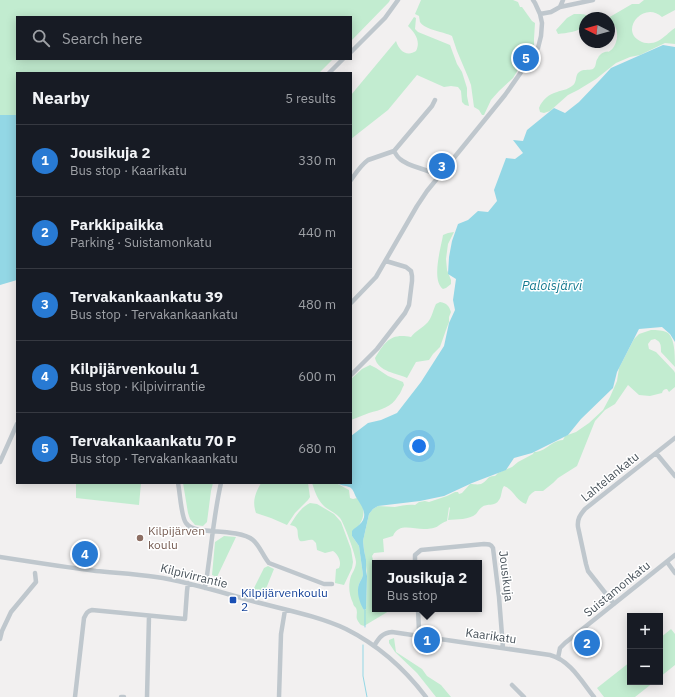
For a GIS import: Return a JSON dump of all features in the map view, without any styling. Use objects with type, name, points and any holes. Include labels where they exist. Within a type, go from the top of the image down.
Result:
[{"type":"street","points":[[352,51],[385,18],[398,0]]},
{"type":"street","points":[[352,303],[376,277],[427,191],[472,137],[538,48],[542,24],[540,14],[532,0]]},
{"type":"street","points":[[560,7],[562,0]]},
{"type":"street","points":[[540,14],[551,12],[560,7],[593,0]]},
{"type":"street","points":[[330,72],[343,60]]},
{"type":"street","points":[[352,178],[368,160],[394,151],[432,106],[435,100]]},
{"type":"street","points":[[394,151],[403,161],[438,176]]},
{"type":"street","points":[[352,373],[377,349],[409,305],[412,281],[411,271],[406,267],[386,261]]},
{"type":"street","points":[[0,462],[16,426]]},
{"type":"street","name":"Lahtelankatu","points":[[614,604],[588,571],[577,524],[579,517],[585,508],[675,438]]},
{"type":"street","points":[[656,453],[675,476]]},
{"type":"street","points":[[178,484],[186,524],[195,529],[240,534],[253,540],[266,560],[270,563],[324,584],[332,584]]},
{"type":"street","points":[[205,588],[216,507],[221,484]]},
{"type":"street","name":"Jousikuja","points":[[415,560],[415,555],[421,550],[484,544],[492,545],[499,597],[503,648]]},
{"type":"street","name":"Suistamonkatu","points":[[558,658],[560,648],[563,645],[675,555]]},
{"type":"street","name":"Kilpivirrantie","points":[[0,557],[97,571],[156,577],[188,583],[315,618],[340,627],[374,646],[399,666],[426,697]]},
{"type":"street","points":[[667,562],[675,573]]},
{"type":"street","points":[[0,639],[11,612],[36,582],[36,574]]},
{"type":"street","points":[[75,697],[84,618],[86,613],[92,610],[185,619],[186,591],[188,583]]},
{"type":"street","points":[[279,697],[281,634],[285,610]]},
{"type":"street","points":[[418,612],[419,636]]},
{"type":"street","points":[[147,697],[150,616]]},
{"type":"street","name":"Kaarikatu","points":[[374,646],[382,635],[388,632],[550,655],[563,661],[570,667],[594,697]]},
{"type":"street","points":[[512,685],[524,697]]},
{"type":"green space","points":[[0,0],[390,0],[352,40],[352,16],[16,16],[16,60],[332,60],[320,72],[16,72],[16,115],[0,115]]},
{"type":"green space","points":[[421,0],[513,0],[518,2],[520,7],[522,7],[535,23],[534,46],[528,55],[523,56],[521,65],[513,78],[491,100],[484,115],[482,115],[479,110],[474,107],[471,85],[452,36],[426,27],[420,22],[419,16],[415,14]]},
{"type":"green space","points":[[644,0],[675,0],[675,10],[662,17],[655,13],[648,12],[642,14],[636,18],[632,30],[634,36],[640,41],[653,43],[660,40],[675,28],[675,44],[665,43],[640,55],[630,57],[616,63],[596,79],[568,95],[550,111],[544,113],[540,112],[539,108],[546,98],[551,94],[572,86],[575,83],[578,73],[593,69],[600,55],[615,48],[617,32],[615,26],[615,14],[632,4],[639,4]]},
{"type":"green space","points":[[574,14],[579,14],[579,30],[558,34],[556,30],[567,18]]},
{"type":"green space","points":[[414,17],[416,18],[415,29],[418,32],[450,45],[457,64],[462,72],[467,88],[469,106],[462,102],[461,91],[458,87],[444,87],[417,75],[388,110],[352,138],[352,94],[396,41],[399,48],[404,52],[413,53],[416,51],[418,41],[413,31],[408,26]]},
{"type":"green space","points":[[454,232],[448,244],[446,259],[451,284],[443,289],[439,285],[437,271],[439,255],[443,235]]},
{"type":"green space","points":[[440,302],[447,305],[451,312],[440,347],[429,360],[416,362],[407,378],[388,371],[380,366],[375,358],[385,343],[398,336],[411,337],[428,322],[436,304]]},
{"type":"green space","points":[[651,330],[660,330],[668,333],[672,339],[674,348],[675,367],[661,352],[661,346],[658,341],[655,339],[651,340],[648,344],[649,349],[656,352],[674,371],[675,387],[669,392],[665,389],[662,393],[650,396],[639,395],[628,385],[615,404],[605,410],[595,421],[577,466],[558,478],[543,491],[535,491],[532,493],[526,504],[504,486],[497,502],[484,506],[473,516],[463,519],[448,520],[449,507],[447,521],[443,522],[437,527],[426,529],[403,528],[399,529],[393,536],[383,539],[384,552],[374,553],[372,556],[372,612],[387,612],[364,626],[361,625],[357,620],[357,611],[349,590],[350,579],[356,562],[352,547],[340,518],[320,502],[312,484],[338,484],[349,490],[350,498],[357,498],[361,503],[364,513],[363,517],[352,536],[359,546],[363,575],[359,584],[359,590],[364,610],[366,609],[367,576],[363,541],[369,514],[373,509],[378,506],[395,507],[415,505],[419,502],[429,502],[455,492],[458,492],[459,494],[462,493],[470,484],[481,484],[488,478],[512,467],[534,452],[538,452],[555,442],[563,440],[565,436],[576,432],[589,423],[603,410],[617,381],[619,368],[634,339],[639,334]]},
{"type":"green space","points":[[370,365],[388,376],[403,382],[404,385],[395,400],[389,405],[352,420],[352,378],[362,369]]},
{"type":"green space","points":[[76,484],[141,484],[139,505],[76,498]]},
{"type":"green space","points":[[183,484],[213,484],[207,522],[203,526],[195,525],[190,519]]},
{"type":"green space","points":[[260,484],[308,484],[310,497],[295,513],[287,525],[256,513],[254,505],[257,491]]},
{"type":"green space","points":[[310,503],[317,504],[334,514],[341,522],[351,549],[353,562],[352,568],[344,585],[335,583],[336,569],[339,568],[340,563],[336,554],[333,551],[325,553],[317,550],[316,543],[313,540],[300,541],[296,527],[290,525],[296,515]]},
{"type":"green space","points":[[224,536],[236,537],[217,577],[212,575],[215,542]]},
{"type":"green space","points":[[268,566],[274,569],[263,596],[255,593],[253,590],[264,568]]},
{"type":"green space","points":[[671,629],[675,634],[675,665],[663,675],[663,649],[663,636]]},
{"type":"green space","points":[[394,638],[396,652],[422,669],[427,676],[441,685],[451,697],[436,697],[417,673],[395,652],[389,643],[389,640]]},
{"type":"green space","points":[[627,664],[627,685],[650,685],[635,697],[604,697],[597,688]]},
{"type":"water","name":"Paloisjärvi","points":[[663,45],[675,47],[675,342],[670,334],[662,327],[639,329],[617,372],[613,388],[581,419],[568,435],[532,453],[514,458],[506,470],[444,496],[420,501],[378,506],[373,509],[369,514],[363,541],[367,576],[366,609],[364,610],[358,594],[359,583],[363,575],[359,546],[352,536],[352,531],[362,522],[364,518],[364,511],[352,488],[338,484],[352,484],[352,435],[368,423],[381,420],[397,413],[421,382],[444,346],[449,323],[455,310],[453,300],[456,279],[448,274],[452,241],[458,224],[468,220],[478,211],[488,212],[497,201],[494,190],[506,158],[515,159],[523,153],[513,140],[523,141],[527,130],[554,108],[565,113],[579,102],[611,68]]},
{"type":"water","points":[[0,115],[16,115],[16,280],[0,285]]},
{"type":"waterway","points":[[365,610],[365,627]]},
{"type":"waterway","points":[[363,645],[363,676],[367,697]]},
{"type":"place","name":"Tervakankaankatu 70 P","points":[[526,58]]},
{"type":"place","name":"Tervakankaankatu 39","points":[[442,166]]},
{"type":"place","name":"Kilpijärven koulu","points":[[140,538]]},
{"type":"place","name":"Kilpijärvenkoulu 1","points":[[85,554]]},
{"type":"place","name":"Kilpijärvenkoulu 2","points":[[233,600]]},
{"type":"place","name":"Jousikuja 2","points":[[427,640]]},
{"type":"place","name":"Parkkipaikka","points":[[587,643]]}]
